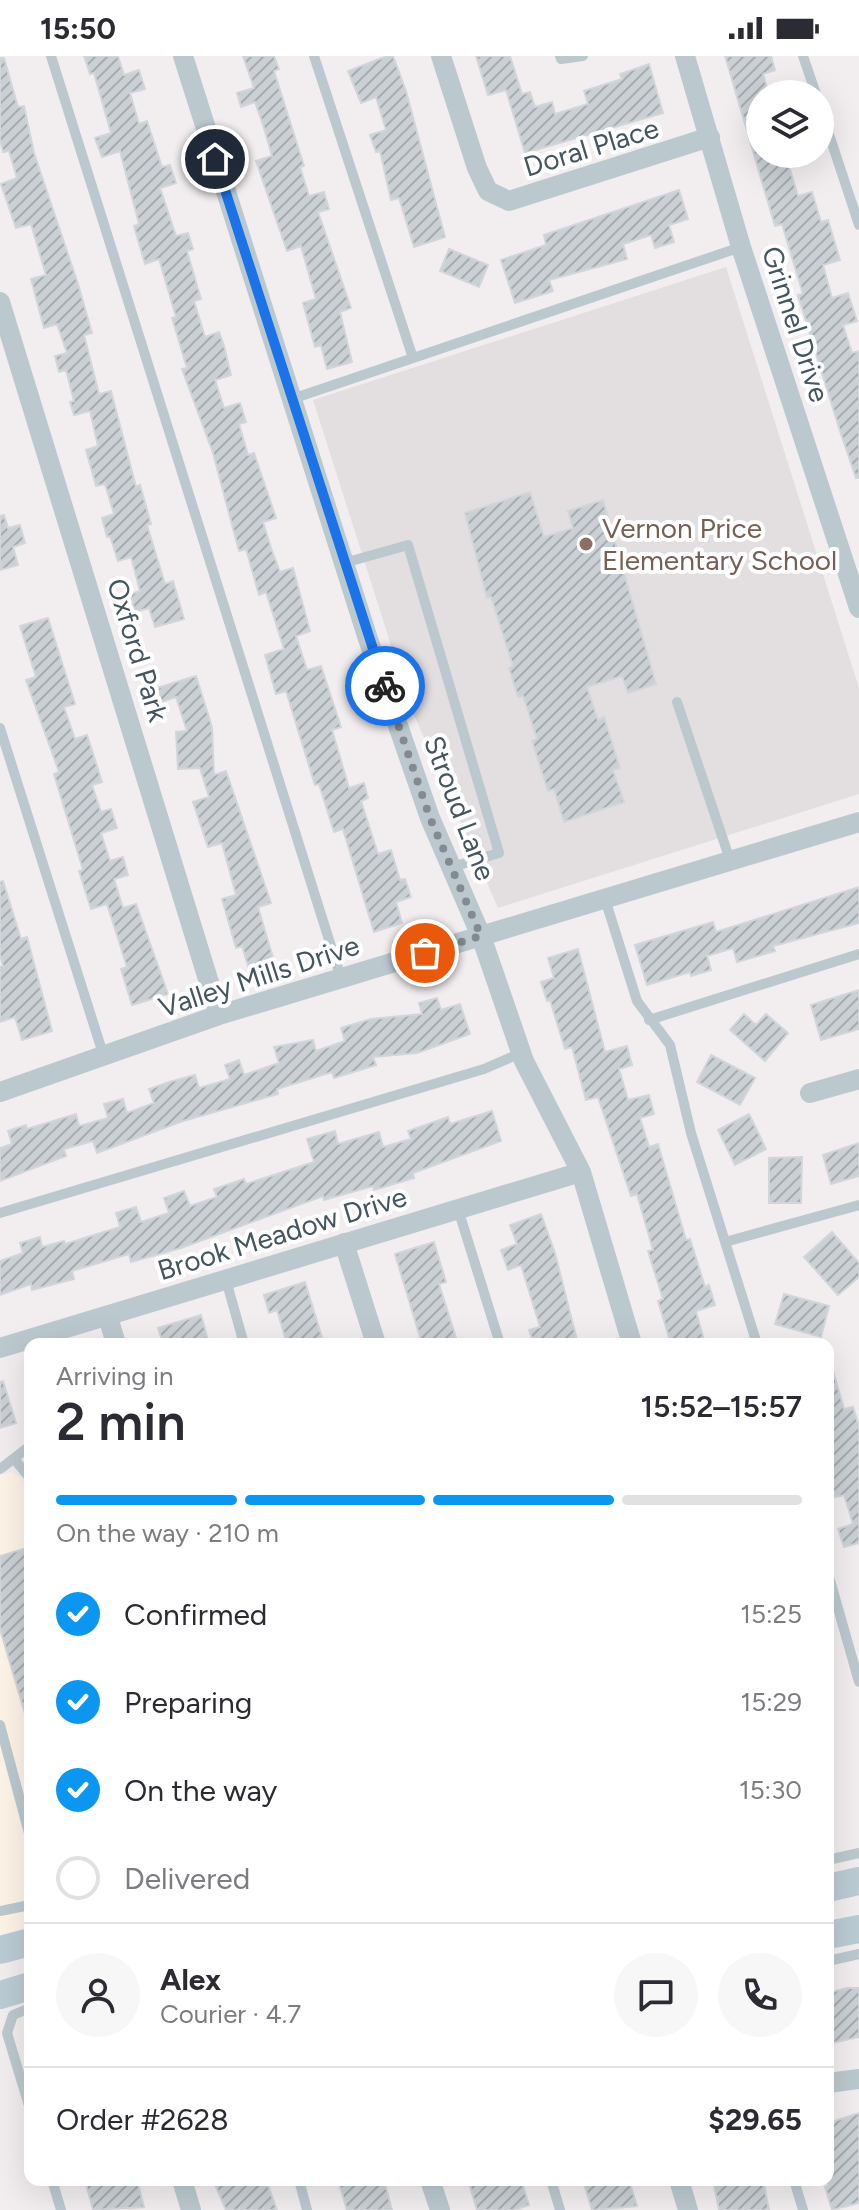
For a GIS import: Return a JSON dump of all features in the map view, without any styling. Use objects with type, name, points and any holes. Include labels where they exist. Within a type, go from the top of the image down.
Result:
[{"type":"main road","points":[[834,1887],[859,1881]]},
{"type":"main road","points":[[834,1934],[859,1929]]},
{"type":"main road","points":[[0,1950],[24,1944]]},
{"type":"main road","points":[[0,1995],[24,1988]]},
{"type":"street","name":"Stroud Lane","points":[[183,56],[344,563],[430,818],[481,936],[521,1053],[581,1172],[630,1338]]},
{"type":"street","name":"Doral Place","points":[[441,56],[477,168],[488,191],[509,201],[710,137]]},
{"type":"street","name":"Grinnel Drive","points":[[685,56],[741,247],[859,608]]},
{"type":"street","name":"Oxford Park","points":[[0,302],[219,1015]]},
{"type":"street","name":"Valley Mills Drive","points":[[0,1092],[219,1015],[859,822]]},
{"type":"street","points":[[810,1093],[859,1079]]},
{"type":"street","name":"Brook Meadow Drive","points":[[35,1338],[581,1172]]},
{"type":"street","points":[[344,1243],[374,1338]]},
{"type":"street","points":[[108,1317],[114,1338]]},
{"type":"street","name":"Brook Meadow Drive","points":[[0,1348],[24,1341]]},
{"type":"street","points":[[834,2082],[859,2079]]},
{"type":"street","points":[[184,2186],[191,2210]]},
{"type":"street","points":[[432,2186],[440,2210]]},
{"type":"street","points":[[681,2186],[688,2210]]},
{"type":"lane","points":[[51,56],[341,978]]},
{"type":"lane","points":[[314,56],[413,358]]},
{"type":"lane","points":[[560,56],[561,59],[583,56]]},
{"type":"lane","points":[[803,56],[811,80]]},
{"type":"lane","points":[[834,149],[859,225]]},
{"type":"lane","points":[[291,399],[741,247]]},
{"type":"lane","points":[[344,563],[408,545],[499,853],[452,867]]},
{"type":"lane","points":[[677,702],[730,860]]},
{"type":"lane","points":[[0,728],[104,1057]]},
{"type":"lane","points":[[605,898],[637,1001],[670,1045],[691,1133],[755,1338]]},
{"type":"lane","points":[[649,1020],[859,954]]},
{"type":"lane","points":[[0,1213],[484,1069],[521,1053]]},
{"type":"lane","points":[[725,1242],[859,1205]]},
{"type":"lane","points":[[458,1209],[498,1338]]},
{"type":"lane","points":[[226,1280],[242,1338]]},
{"type":"lane","points":[[0,1469],[24,1452]]},
{"type":"lane","points":[[15,1460],[24,1471]]},
{"type":"lane","points":[[834,1594],[859,1682]]},
{"type":"lane","points":[[0,1725],[24,1815]]},
{"type":"lane","points":[[834,1859],[859,1853]]},
{"type":"lane","points":[[1,1909],[24,1906]]},
{"type":"lane","points":[[834,1960],[859,1954]]},
{"type":"lane","points":[[24,2010],[13,2015],[7,2033],[24,2089]]},
{"type":"lane","points":[[54,2186],[61,2210]]},
{"type":"lane","points":[[301,2186],[307,2210]]},
{"type":"lane","points":[[553,2186],[560,2210]]},
{"type":"lane","points":[[796,2186],[803,2210]]},
{"type":"shaded area","name":"Vernon Price Elementary School","points":[[726,267],[859,688],[859,794],[498,908],[411,708],[313,400]]},
{"type":"shaded area","points":[[11,1472],[22,1478],[24,1485],[24,1932],[0,1938],[0,1475]]},
{"type":"building","points":[[84,56],[118,56],[124,75],[139,70],[145,89],[130,93],[139,124],[147,121],[162,167],[170,165],[176,183],[160,188],[176,236],[188,233],[193,249],[187,251],[201,299],[194,301],[205,337],[219,332],[224,346],[231,375],[215,380],[224,408],[240,403],[246,422],[239,424],[248,455],[254,453],[276,518],[263,522],[280,572],[293,568],[310,631],[296,636],[307,670],[321,666],[341,727],[332,730],[349,788],[364,783],[368,798],[361,801],[378,854],[391,850],[400,880],[405,879],[411,897],[396,902],[402,923],[374,932],[343,829],[334,832],[319,784],[315,785],[286,691],[276,694],[265,655],[284,649],[266,592],[259,595],[246,549],[239,551],[213,453],[182,369],[187,368],[159,259],[145,264],[134,226],[139,224],[120,151],[102,157],[95,138],[111,133],[94,73],[90,74]]},
{"type":"building","points":[[243,56],[274,56],[279,69],[274,71],[304,166],[300,167],[309,196],[324,192],[329,209],[318,212],[351,308],[340,312],[352,362],[327,369],[321,345],[315,347],[303,303],[316,299],[301,246],[287,251],[256,161],[272,156],[264,128],[255,102],[241,107],[237,93],[254,88]]},
{"type":"building","points":[[393,56],[406,91],[445,237],[414,247],[399,198],[391,200],[380,151],[376,152],[370,135],[386,130],[376,97],[361,103],[348,71]]},
{"type":"building","points":[[476,56],[510,56],[522,94],[530,92],[535,107],[552,102],[555,114],[588,104],[584,91],[622,79],[620,74],[649,64],[663,113],[525,153],[506,90],[488,95]]},
{"type":"building","points":[[725,56],[771,56],[775,70],[763,74],[765,80],[746,80],[746,127]]},
{"type":"building","points":[[0,58],[4,58],[18,107],[24,106],[34,153],[78,284],[92,333],[84,335],[99,394],[111,391],[136,487],[140,485],[151,524],[147,525],[165,584],[173,581],[184,619],[155,627],[149,608],[135,612],[130,594],[140,591],[131,557],[118,561],[110,536],[107,537],[102,518],[114,514],[105,484],[96,486],[86,450],[98,446],[90,411],[74,415],[70,402],[74,401],[66,370],[59,372],[55,356],[67,353],[57,324],[44,328],[31,279],[46,275],[31,224],[16,228],[1,184],[17,178],[9,151],[3,152],[0,140]]},
{"type":"building","points":[[758,168],[790,168],[798,196],[812,192],[821,222],[828,220],[840,260],[823,265],[832,298],[848,293],[857,321],[843,325],[852,353],[859,351],[859,478],[856,478],[840,431],[798,295],[803,294],[782,224],[775,226]]},
{"type":"building","points":[[679,190],[688,219],[669,225],[674,242],[655,248],[651,235],[623,244],[627,259],[549,280],[553,291],[515,303],[501,260],[546,245],[544,235]]},
{"type":"building","points":[[449,249],[488,265],[479,287],[440,271]]},
{"type":"building","points":[[530,492],[544,537],[573,528],[568,511],[603,500],[656,684],[628,693],[622,676],[587,687],[598,720],[604,717],[620,768],[613,770],[624,802],[564,822],[554,789],[548,791],[532,741],[537,739],[523,696],[518,697],[509,668],[513,666],[491,597],[487,598],[465,513]]},
{"type":"building","points":[[4,515],[8,528],[20,525],[25,543],[13,547],[18,565],[0,570],[0,516]]},
{"type":"building","points":[[48,618],[75,704],[64,707],[75,739],[87,735],[102,782],[92,785],[101,812],[111,809],[117,828],[101,833],[110,861],[123,857],[128,875],[114,879],[123,908],[136,904],[168,994],[132,1005],[121,969],[127,967],[107,904],[91,909],[79,871],[83,870],[54,774],[59,772],[26,680],[36,677],[20,626]]},
{"type":"building","points":[[196,676],[212,727],[214,775],[226,771],[271,903],[258,907],[274,961],[249,969],[242,946],[236,948],[222,899],[236,895],[222,843],[208,847],[193,802],[209,797],[200,768],[178,769],[176,732],[187,731],[176,697],[161,702],[157,688]]},
{"type":"building","points":[[3,881],[21,939],[27,937],[52,1031],[22,1040],[15,1017],[0,1022],[0,967],[3,966],[0,955],[0,882]]},
{"type":"building","points":[[859,887],[859,923],[773,946],[775,951],[737,962],[733,948],[707,956],[711,970],[691,976],[690,972],[647,985],[635,945],[713,922],[716,932]]},
{"type":"building","points":[[578,949],[605,1052],[627,1046],[632,1065],[619,1069],[628,1100],[649,1095],[654,1114],[640,1118],[649,1147],[658,1144],[686,1240],[690,1239],[705,1287],[709,1285],[715,1305],[696,1311],[703,1338],[669,1338],[658,1301],[663,1299],[648,1251],[653,1250],[637,1194],[631,1196],[598,1097],[586,1100],[572,1047],[565,1049],[550,1000],[547,1001],[541,982],[554,978],[548,958]]},
{"type":"building","points":[[859,990],[859,1029],[821,1040],[811,1005]]},
{"type":"building","points":[[437,998],[441,1010],[460,1004],[470,1034],[417,1053],[373,1057],[376,1065],[334,1078],[332,1072],[277,1089],[278,1094],[183,1121],[97,1153],[93,1141],[64,1149],[66,1156],[0,1181],[0,1148],[12,1144],[8,1131],[26,1125],[27,1129],[76,1114],[79,1126],[108,1118],[104,1104],[123,1099],[127,1113],[154,1103],[149,1089],[195,1075],[199,1088],[230,1079],[225,1065],[239,1060],[244,1075],[279,1063],[274,1047],[313,1040],[316,1051],[345,1041],[341,1028],[371,1019],[422,1014],[419,1003]]},
{"type":"building","points":[[744,1014],[756,1025],[766,1014],[788,1033],[765,1061],[730,1030]]},
{"type":"building","points":[[711,1055],[755,1078],[740,1105],[697,1082]]},
{"type":"building","points":[[492,1111],[501,1141],[413,1173],[414,1178],[324,1200],[323,1196],[181,1248],[131,1262],[129,1254],[72,1271],[74,1279],[32,1290],[31,1284],[0,1295],[0,1261],[23,1253],[20,1243],[40,1237],[42,1247],[64,1241],[65,1244],[120,1227],[116,1213],[136,1207],[141,1222],[169,1213],[164,1198],[184,1191],[190,1206],[217,1197],[214,1189],[244,1179],[246,1184],[314,1162],[307,1139],[335,1131],[338,1144],[379,1132],[383,1147],[411,1139],[408,1131],[448,1117],[450,1124]]},
{"type":"building","points":[[749,1114],[766,1149],[735,1165],[718,1130]]},
{"type":"building","points":[[859,1143],[859,1176],[831,1184],[823,1155]]},
{"type":"building","points":[[802,1157],[801,1203],[769,1203],[769,1158]]},
{"type":"building","points":[[541,1214],[555,1253],[576,1338],[532,1338],[529,1330],[540,1327],[521,1265],[508,1270],[501,1250],[517,1244],[510,1225]]},
{"type":"building","points":[[832,1232],[859,1263],[859,1277],[838,1295],[804,1257]]},
{"type":"building","points":[[434,1242],[446,1282],[439,1284],[456,1338],[420,1338],[395,1254]]},
{"type":"building","points":[[305,1282],[322,1338],[285,1338],[277,1310],[269,1313],[264,1295]]},
{"type":"building","points":[[784,1294],[829,1306],[821,1337],[775,1324]]},
{"type":"building","points":[[201,1315],[207,1338],[161,1338],[158,1328]]},
{"type":"building","points":[[834,1374],[844,1409],[853,1407],[859,1427],[859,1543],[844,1547],[838,1529],[853,1524],[844,1495],[834,1498]]},
{"type":"building","points":[[3,1381],[16,1423],[0,1428],[0,1382]]},
{"type":"building","points":[[24,1549],[24,1710],[0,1629],[0,1556]]},
{"type":"building","points":[[859,1988],[859,2037],[834,2043],[834,1991]]},
{"type":"building","points":[[859,2113],[859,2203],[832,2210],[825,2187],[834,2186],[834,2121]]},
{"type":"building","points":[[87,2186],[139,2186],[144,2207],[93,2210]]},
{"type":"building","points":[[216,2186],[268,2186],[277,2210],[226,2210]]},
{"type":"building","points":[[340,2186],[386,2186],[392,2210],[347,2210]]},
{"type":"building","points":[[470,2186],[523,2186],[529,2205],[514,2210],[477,2210]]},
{"type":"building","points":[[585,2186],[631,2186],[637,2206],[592,2210]]},
{"type":"building","points":[[714,2186],[764,2186],[769,2210],[719,2210]]},
{"type":"way so far","points":[[385,686],[430,818],[481,936],[425,953]]},
{"type":"place","name":"Vernon Price Elementary School","points":[[586,544]]},
{"type":"route","points":[[215,159],[385,686]]}]
